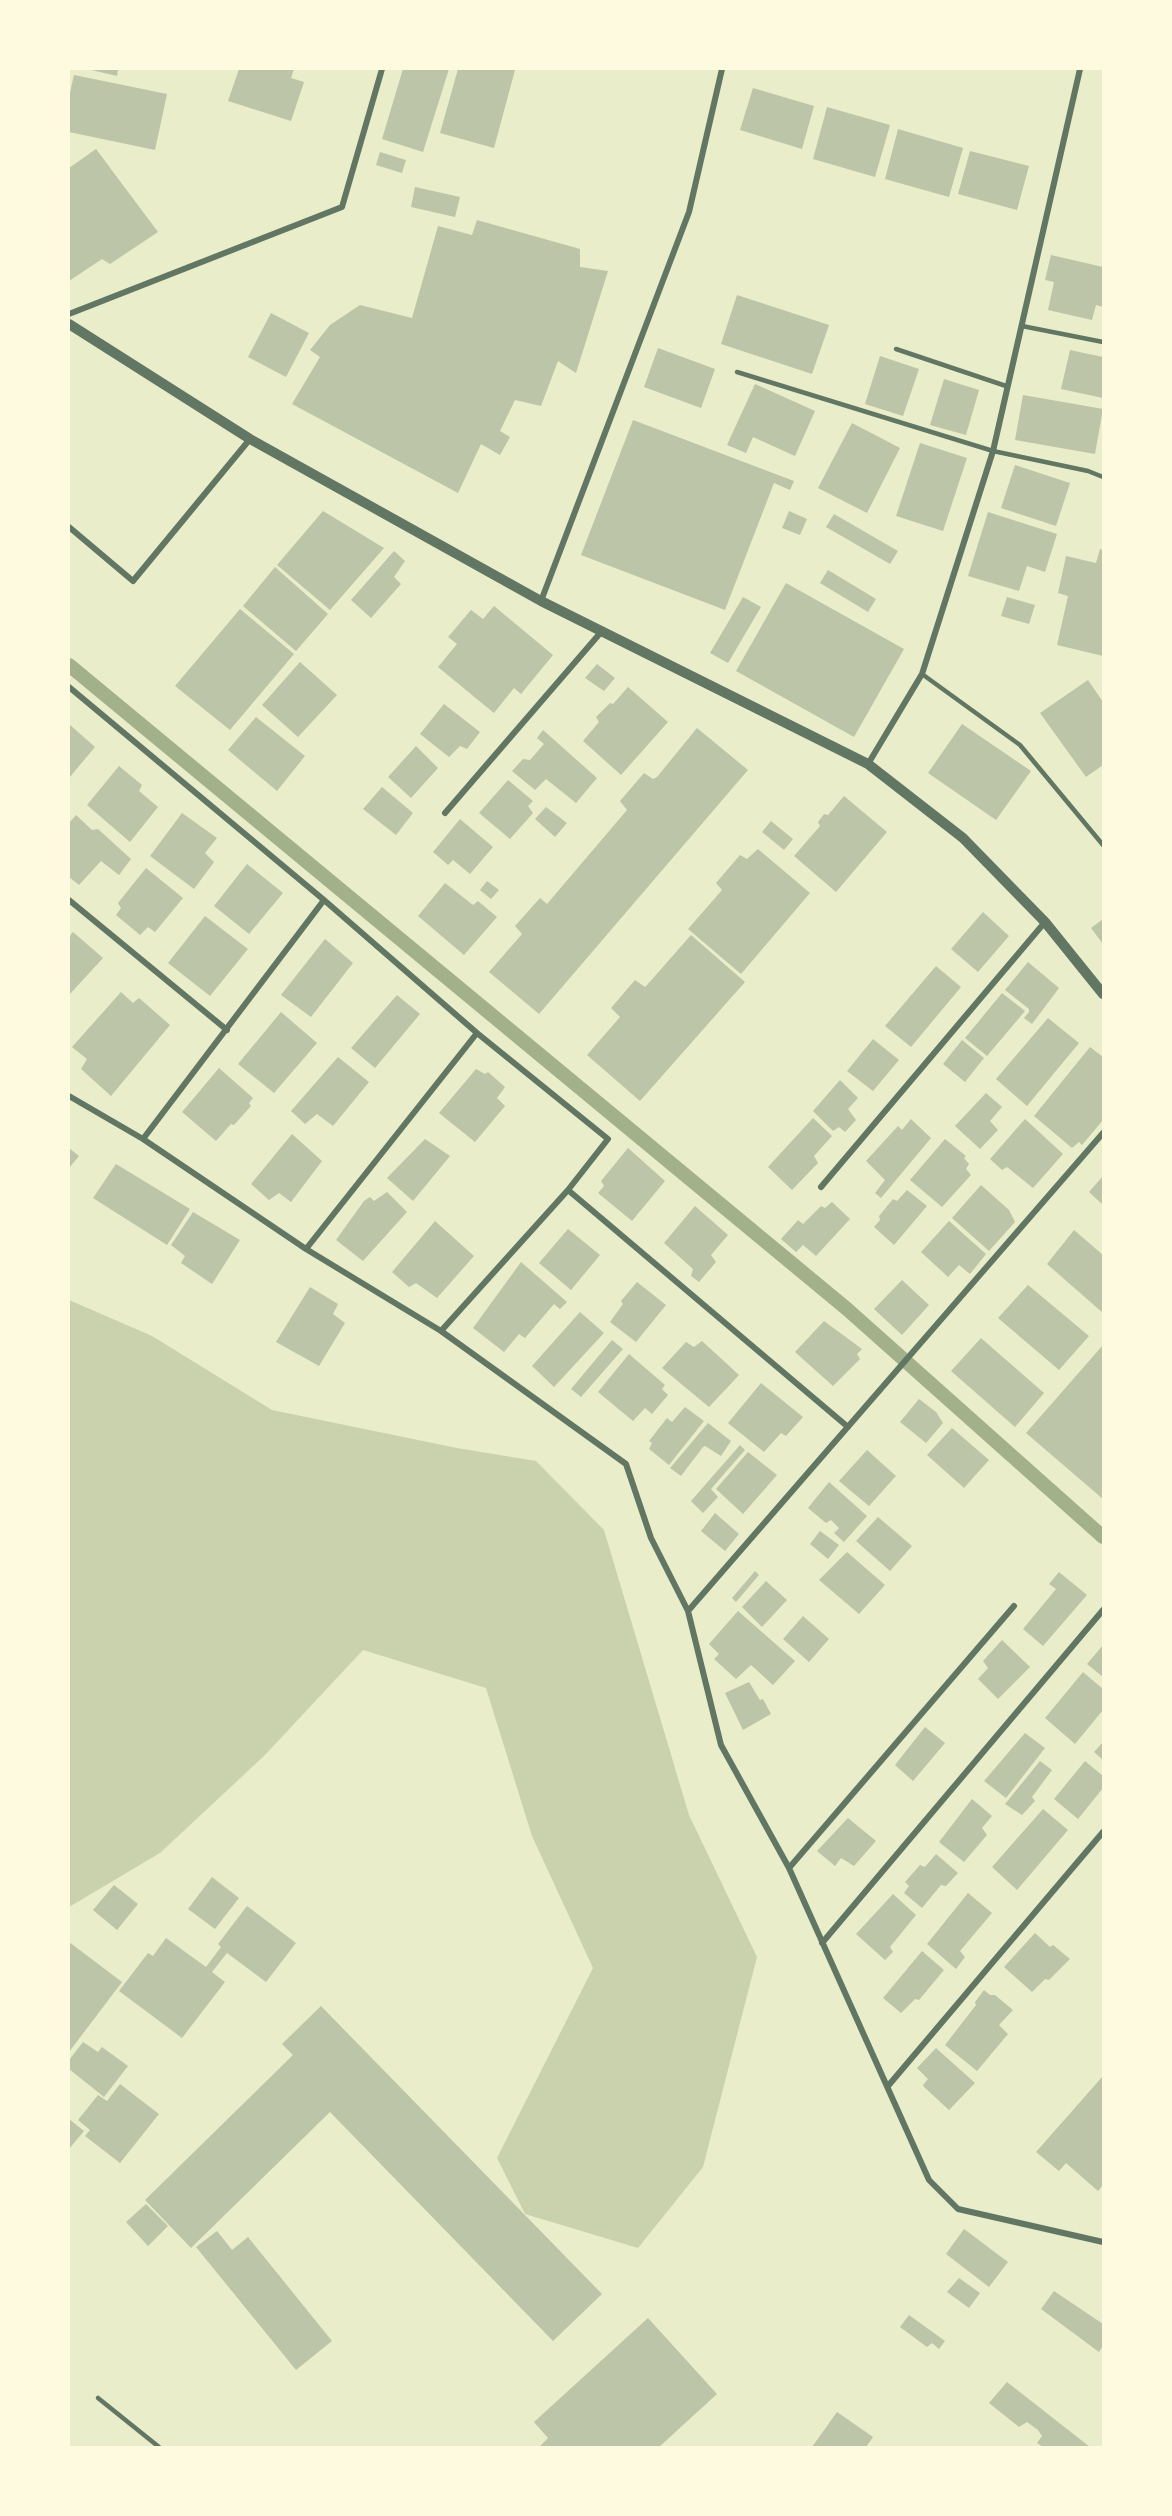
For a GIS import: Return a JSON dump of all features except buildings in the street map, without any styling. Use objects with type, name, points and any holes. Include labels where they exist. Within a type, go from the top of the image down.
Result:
[{"type":"street","points":[[69,314],[342,207],[382,69]]},
{"type":"street","points":[[541,601],[689,212],[722,69]]},
{"type":"street","points":[[868,764],[921,674],[993,451],[1080,69]]},
{"type":"street","points":[[69,324],[250,439],[541,601],[868,764],[963,838],[1045,922],[1103,994]]},
{"type":"street","points":[[69,527],[133,581],[250,439]]},
{"type":"street","points":[[445,813],[602,631]]},
{"type":"street","points":[[69,687],[324,900],[477,1034],[608,1139],[568,1190],[441,1331]]},
{"type":"street","points":[[69,900],[227,1030]]},
{"type":"street","points":[[144,1139],[324,900]]},
{"type":"street","points":[[821,1187],[1045,922]]},
{"type":"street","points":[[306,1249],[477,1034]]},
{"type":"street","points":[[69,1096],[144,1139],[306,1249],[441,1331],[626,1464],[651,1538],[687,1611],[721,1745],[789,1868],[929,2181],[958,2209],[1103,2242]]},
{"type":"street","points":[[687,1611],[1103,1133]]},
{"type":"street","points":[[568,1190],[848,1427]]},
{"type":"street","points":[[789,1868],[1014,1606]]},
{"type":"street","points":[[822,1943],[1103,1610]]},
{"type":"street","points":[[888,2086],[1103,1832]]},
{"type":"lane","points":[[1022,326],[1103,342]]},
{"type":"lane","points":[[896,349],[1006,386]]},
{"type":"lane","points":[[737,372],[993,451],[1088,471],[1103,477]]},
{"type":"lane","points":[[921,674],[1020,745],[1103,845]]},
{"type":"lane","points":[[98,2398],[159,2447]]},
{"type":"green space","points":[[69,1300],[152,1336],[272,1410],[457,1448],[536,1461],[604,1530],[689,1815],[757,1957],[703,2167],[638,2248],[525,2214],[497,2158],[593,1968],[532,1836],[486,1688],[363,1650],[265,1755],[160,1853],[69,1907]]},
{"type":"waterway","points":[[69,665],[847,1309],[1103,1537]]}]
